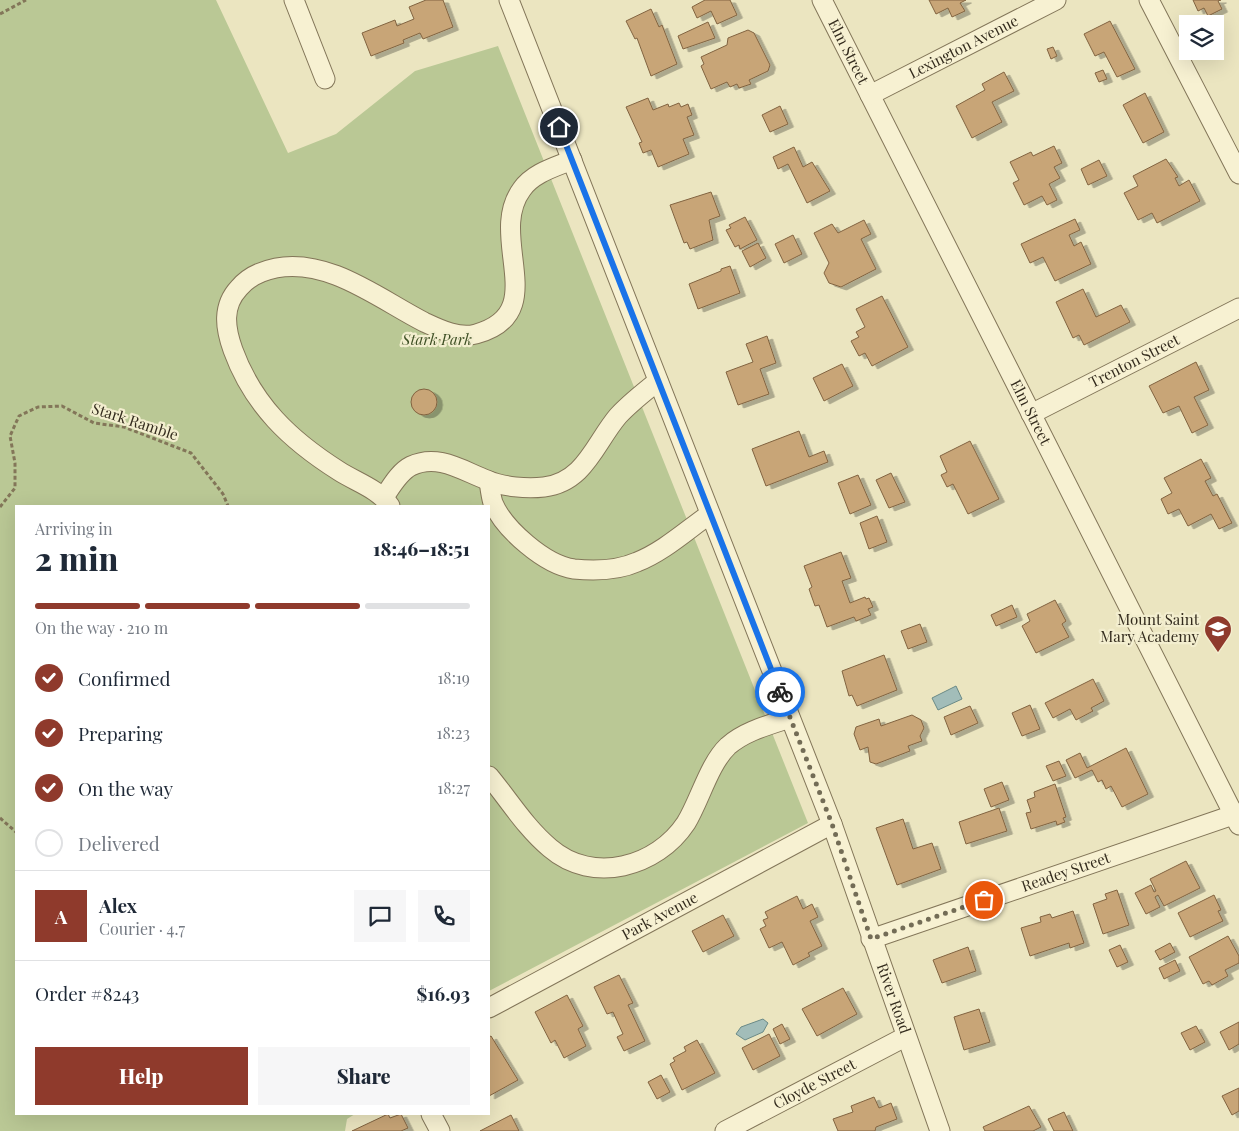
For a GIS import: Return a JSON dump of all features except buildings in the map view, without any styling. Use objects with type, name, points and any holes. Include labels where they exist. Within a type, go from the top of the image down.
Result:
[{"type":"street","points":[[294,0],[325,79]]},
{"type":"street","name":"River Road","points":[[509,0],[832,824],[940,1131]]},
{"type":"street","name":"Elm Street","points":[[822,0],[1237,818]]},
{"type":"street","name":"Lexington Avenue","points":[[870,95],[1056,0]]},
{"type":"street","points":[[1149,0],[1239,174]]},
{"type":"street","points":[[572,160],[535,176],[522,188],[515,200],[509,236],[517,291],[510,312],[494,327],[474,335],[454,334],[402,311],[329,272],[308,267],[286,266],[266,270],[246,279],[233,295],[226,314],[227,333],[242,375],[270,416],[286,432],[338,470],[387,502],[398,478],[411,466],[437,461],[467,470],[489,481],[523,487],[545,487],[566,480],[583,468],[618,417],[636,398],[658,381]]},
{"type":"street","name":"Trenton Street","points":[[1031,414],[1239,308]]},
{"type":"street","points":[[489,481],[493,503],[508,527],[538,552],[572,568],[617,568],[638,562],[710,514]]},
{"type":"street","points":[[490,777],[519,817],[551,849],[570,860],[592,866],[614,868],[635,864],[654,855],[671,842],[684,825],[726,749],[738,738],[790,718]]},
{"type":"street","name":"Readey Street","points":[[871,939],[1237,818]]},
{"type":"street","name":"Park Avenue","points":[[490,1007],[832,824]]},
{"type":"street","name":"Cloyde Street","points":[[725,1131],[905,1036]]},
{"type":"street","points":[[432,1115],[440,1131]]},
{"type":"path","points":[[0,14],[26,0]]},
{"type":"path","name":"Stark Ramble","points":[[0,506],[15,488],[15,463],[10,436],[19,416],[38,407],[62,406],[94,423],[124,427],[191,453],[223,494],[228,505]]},
{"type":"path","points":[[0,818],[15,831]]},
{"type":"green space","name":"Stark Park","points":[[0,0],[216,0],[288,153],[336,134],[415,71],[498,46],[808,823],[490,990],[490,505],[15,505],[15,1115],[353,1115],[347,1119],[345,1131],[0,1131]]},
{"type":"water","points":[[956,686],[962,699],[938,710],[932,698]]},
{"type":"water","points":[[763,1019],[768,1023],[763,1032],[745,1040],[736,1034],[741,1027]]},
{"type":"way so far","points":[[780,692],[832,824],[871,939],[984,900]]},
{"type":"place","name":"Mount Saint Mary Academy","points":[[1218,653]]},
{"type":"route","points":[[559,127],[780,692]]}]
